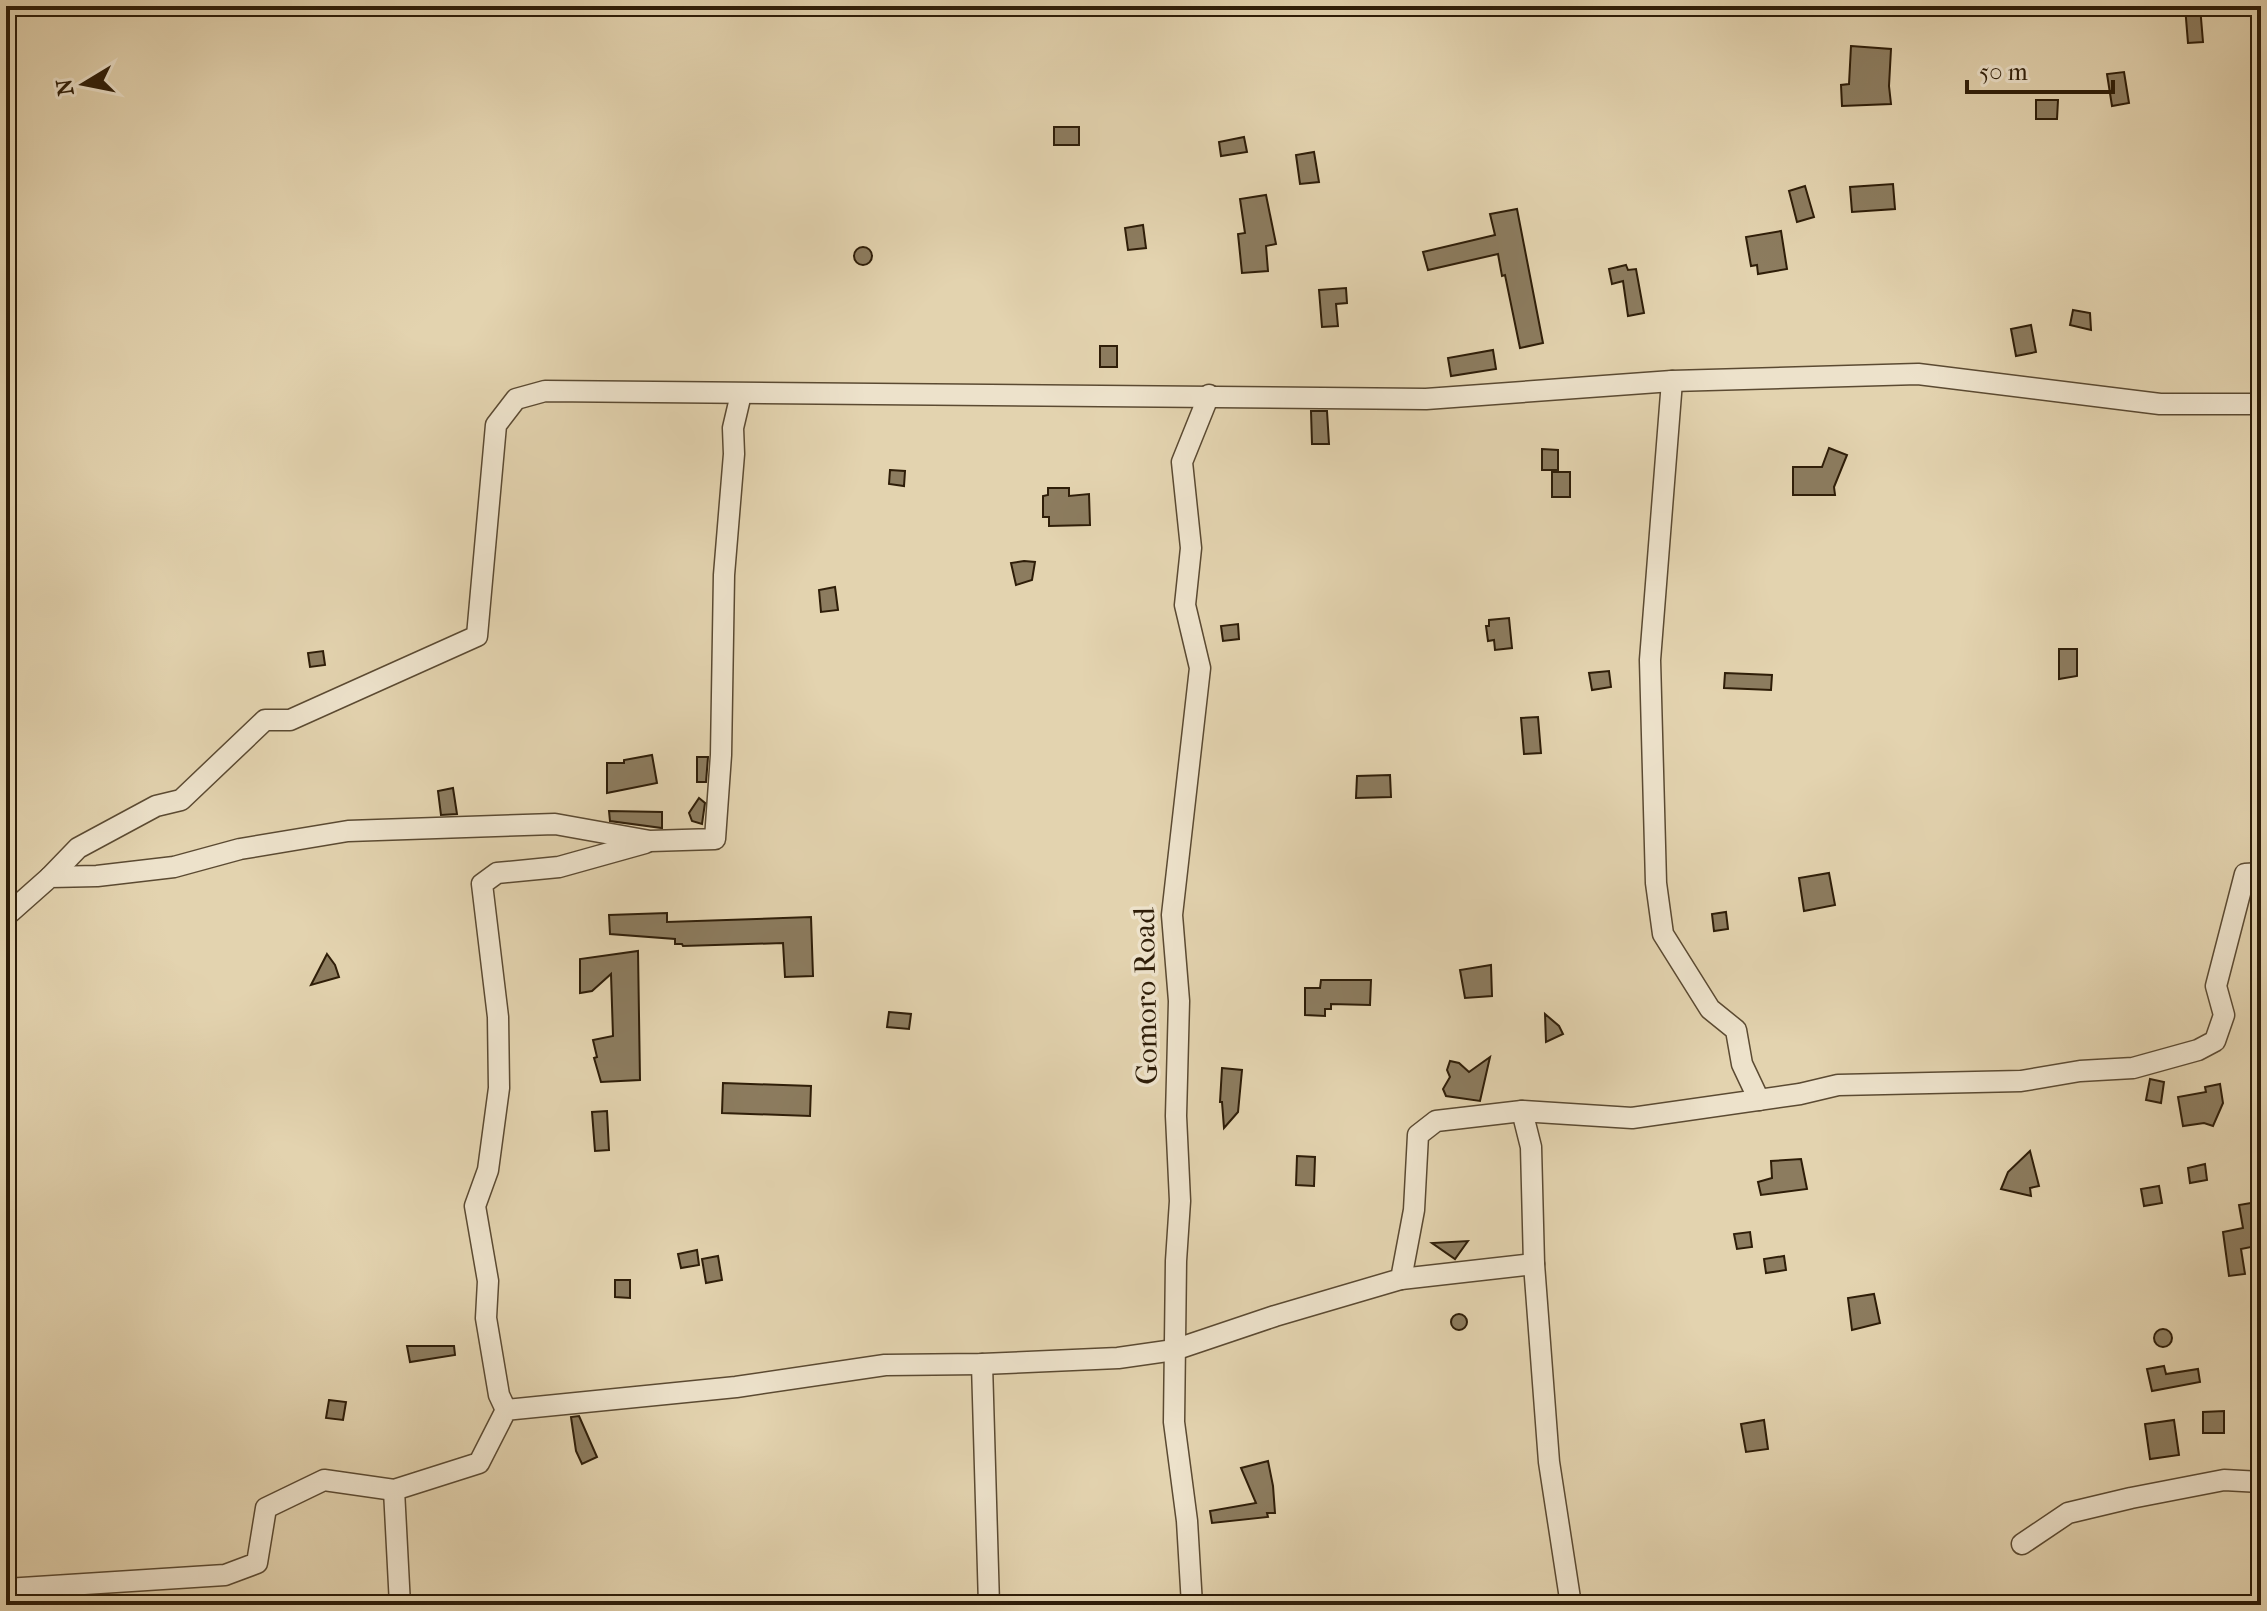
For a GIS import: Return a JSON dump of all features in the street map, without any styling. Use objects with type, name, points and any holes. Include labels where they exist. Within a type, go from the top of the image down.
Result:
[{"type":"street","points":[[6,916],[78,848],[156,806],[181,800],[265,720],[290,720],[477,636],[496,425],[516,399],[545,391],[1426,399],[1672,381],[1918,374],[2160,404],[2261,404]]},
{"type":"street","points":[[1672,381],[1650,660],[1656,883],[1663,934],[1710,1009],[1736,1030],[1742,1064],[1759,1100]]},
{"type":"street","points":[[50,877],[97,876],[174,867],[240,849],[348,831],[555,824],[650,841],[715,839],[721,755],[724,575],[734,454],[733,428],[741,394]]},
{"type":"street","name":"Gomoro Road","points":[[1192,1605],[1187,1521],[1174,1422],[1180,1201],[1176,1116],[1179,1001],[1172,915],[1200,668],[1185,605],[1191,548],[1182,462],[1209,395]]},
{"type":"street","points":[[506,1410],[499,1395],[486,1318],[488,1281],[475,1206],[488,1170],[499,1088],[498,1017],[482,884],[497,873],[559,867],[650,841]]},
{"type":"street","points":[[1401,1279],[1414,1210],[1418,1135],[1436,1121],[1522,1111],[1632,1118],[1838,1085],[2021,1081],[2080,1071],[2133,1068],[2198,1050],[2215,1041],[2224,1015],[2216,986],[2245,874],[2261,873]]},
{"type":"street","points":[[1522,1111],[1531,1147],[1534,1264],[1549,1462],[1571,1605]]},
{"type":"street","points":[[506,1410],[736,1387],[885,1365],[1118,1358],[1174,1350],[1401,1279],[1534,1264]]},
{"type":"street","points":[[982,1364],[989,1605]]},
{"type":"street","points":[[6,1589],[225,1575],[257,1563],[266,1508],[324,1480],[394,1490],[479,1463],[506,1410]]},
{"type":"street","points":[[2022,1544],[2068,1513],[2224,1480],[2261,1482]]},
{"type":"street","points":[[394,1490],[400,1605]]},
{"type":"building","points":[[2185,6],[2200,6],[2203,42],[2188,43]]},
{"type":"building","points":[[1851,46],[1891,49],[1891,104],[1842,106],[1841,85],[1849,84]]},
{"type":"building","points":[[2124,72],[2129,103],[2112,106],[2107,74]]},
{"type":"building","points":[[2036,100],[2058,100],[2057,119],[2036,119]]},
{"type":"building","points":[[1054,127],[1079,127],[1079,145],[1054,145]]},
{"type":"building","points":[[1244,137],[1247,152],[1221,156],[1219,142]]},
{"type":"building","points":[[1314,152],[1319,182],[1300,184],[1296,155]]},
{"type":"building","points":[[1893,184],[1895,209],[1852,212],[1850,187]]},
{"type":"building","points":[[1805,186],[1814,217],[1797,222],[1789,191]]},
{"type":"building","points":[[1266,195],[1276,244],[1266,246],[1268,271],[1242,273],[1238,234],[1245,233],[1240,199]]},
{"type":"building","points":[[1517,209],[1543,343],[1520,348],[1498,254],[1428,270],[1423,252],[1495,235],[1490,214]]},
{"type":"building","points":[[1143,225],[1146,248],[1128,250],[1125,228]]},
{"type":"building","points":[[1781,231],[1787,269],[1758,274],[1757,265],[1751,266],[1746,237]]},
{"type":"building","points":[[859,247],[867,247],[872,256],[870,263],[859,265],[854,260],[854,252]]},
{"type":"building","points":[[1626,265],[1628,270],[1636,269],[1644,313],[1628,316],[1623,281],[1612,284],[1609,269]]},
{"type":"building","points":[[1346,288],[1347,303],[1336,304],[1338,326],[1322,327],[1319,290]]},
{"type":"building","points":[[2073,310],[2090,313],[2091,330],[2070,325]]},
{"type":"building","points":[[2031,325],[2036,352],[2016,356],[2011,329]]},
{"type":"building","points":[[1100,346],[1117,346],[1117,367],[1100,367]]},
{"type":"building","points":[[1493,350],[1496,369],[1451,376],[1448,358]]},
{"type":"building","points":[[1311,411],[1327,411],[1329,444],[1312,444]]},
{"type":"building","points":[[1829,448],[1847,455],[1834,487],[1835,495],[1793,495],[1793,467],[1822,467]]},
{"type":"building","points":[[1542,449],[1558,450],[1558,470],[1542,470]]},
{"type":"building","points":[[890,470],[905,471],[904,486],[889,484]]},
{"type":"building","points":[[1552,472],[1570,472],[1570,497],[1552,497]]},
{"type":"building","points":[[1048,488],[1069,488],[1069,496],[1089,494],[1090,525],[1049,526],[1049,517],[1043,517],[1043,496],[1048,495]]},
{"type":"building","points":[[1035,562],[1032,580],[1016,585],[1011,563]]},
{"type":"building","points":[[835,587],[838,610],[821,612],[819,590]]},
{"type":"building","points":[[1509,618],[1512,648],[1495,650],[1494,640],[1488,641],[1486,626],[1489,626],[1489,620]]},
{"type":"building","points":[[1238,624],[1239,639],[1223,641],[1221,626]]},
{"type":"building","points":[[2059,649],[2077,649],[2077,676],[2059,679]]},
{"type":"building","points":[[323,651],[325,665],[310,667],[308,653]]},
{"type":"building","points":[[1609,671],[1611,687],[1592,690],[1589,673]]},
{"type":"building","points":[[1725,673],[1772,675],[1771,690],[1724,688]]},
{"type":"building","points":[[1538,717],[1541,753],[1524,754],[1521,718]]},
{"type":"building","points":[[652,755],[657,783],[607,793],[607,763],[624,763],[624,760]]},
{"type":"building","points":[[697,757],[708,757],[706,782],[697,782]]},
{"type":"building","points":[[1390,775],[1391,797],[1356,798],[1357,776]]},
{"type":"building","points":[[453,788],[457,814],[441,815],[438,791]]},
{"type":"building","points":[[699,798],[705,803],[702,824],[692,821],[689,813]]},
{"type":"building","points":[[609,811],[662,812],[662,828],[610,821]]},
{"type":"building","points":[[1829,873],[1835,905],[1804,911],[1799,878]]},
{"type":"building","points":[[1726,912],[1728,929],[1714,931],[1712,914]]},
{"type":"building","points":[[667,913],[667,922],[811,917],[813,976],[785,977],[783,943],[683,946],[675,944],[675,939],[610,934],[609,915]]},
{"type":"building","points":[[638,951],[640,1080],[601,1082],[593,1040],[613,1036],[611,974],[592,991],[580,993],[580,959]]},
{"type":"building","points":[[327,954],[339,977],[311,985]]},
{"type":"building","points":[[1491,965],[1492,996],[1465,998],[1460,970]]},
{"type":"building","points":[[1321,980],[1371,980],[1370,1005],[1331,1004],[1331,1009],[1325,1009],[1325,1016],[1305,1015],[1305,988],[1320,988]]},
{"type":"building","points":[[889,1012],[911,1014],[909,1029],[887,1027]]},
{"type":"building","points":[[1545,1014],[1563,1034],[1546,1042]]},
{"type":"building","points":[[1490,1057],[1480,1101],[1446,1096],[1443,1089],[1450,1077],[1447,1070],[1450,1061],[1459,1063],[1469,1072]]},
{"type":"building","points":[[1222,1068],[1242,1070],[1238,1112],[1224,1128],[1220,1102]]},
{"type":"building","points":[[2150,1079],[2164,1082],[2161,1103],[2146,1100]]},
{"type":"building","points":[[723,1083],[811,1086],[810,1116],[722,1113]]},
{"type":"building","points":[[2220,1084],[2223,1103],[2213,1126],[2204,1123],[2183,1126],[2178,1097],[2206,1092],[2205,1087]]},
{"type":"building","points":[[607,1111],[609,1150],[595,1151],[592,1112]]},
{"type":"building","points":[[2030,1151],[2039,1186],[2030,1188],[2031,1196],[2001,1189],[2008,1172]]},
{"type":"building","points":[[1297,1156],[1315,1157],[1314,1186],[1296,1185]]},
{"type":"building","points":[[1801,1159],[1807,1189],[1761,1195],[1758,1182],[1772,1178],[1771,1161]]},
{"type":"building","points":[[2205,1164],[2207,1180],[2190,1183],[2188,1168]]},
{"type":"building","points":[[2159,1186],[2162,1203],[2144,1206],[2141,1189]]},
{"type":"building","points":[[2257,1202],[2261,1245],[2241,1249],[2245,1274],[2229,1276],[2223,1232],[2243,1228],[2239,1205]]},
{"type":"building","points":[[1750,1232],[1752,1247],[1737,1249],[1734,1234]]},
{"type":"building","points":[[1468,1241],[1455,1259],[1432,1243]]},
{"type":"building","points":[[697,1250],[699,1265],[681,1268],[678,1254]]},
{"type":"building","points":[[718,1256],[722,1280],[706,1283],[702,1259]]},
{"type":"building","points":[[1784,1256],[1786,1270],[1766,1273],[1764,1259]]},
{"type":"building","points":[[615,1280],[630,1280],[630,1298],[615,1297]]},
{"type":"building","points":[[1874,1294],[1880,1323],[1852,1330],[1848,1298]]},
{"type":"building","points":[[1456,1314],[1462,1314],[1467,1322],[1465,1328],[1456,1330],[1451,1325],[1451,1319]]},
{"type":"building","points":[[2163,1329],[2172,1338],[2163,1347],[2154,1338]]},
{"type":"building","points":[[407,1346],[454,1346],[455,1355],[410,1362]]},
{"type":"building","points":[[2164,1366],[2166,1374],[2198,1369],[2200,1382],[2152,1391],[2147,1369]]},
{"type":"building","points":[[329,1400],[346,1402],[343,1420],[326,1418]]},
{"type":"building","points":[[2224,1411],[2224,1433],[2203,1433],[2203,1412]]},
{"type":"building","points":[[579,1416],[597,1457],[582,1464],[576,1451],[571,1417]]},
{"type":"building","points":[[1764,1420],[1768,1449],[1746,1452],[1741,1424]]},
{"type":"building","points":[[2174,1420],[2179,1455],[2150,1459],[2145,1424]]},
{"type":"building","points":[[1268,1461],[1275,1513],[1267,1513],[1268,1517],[1212,1523],[1210,1511],[1256,1503],[1241,1468]]}]
